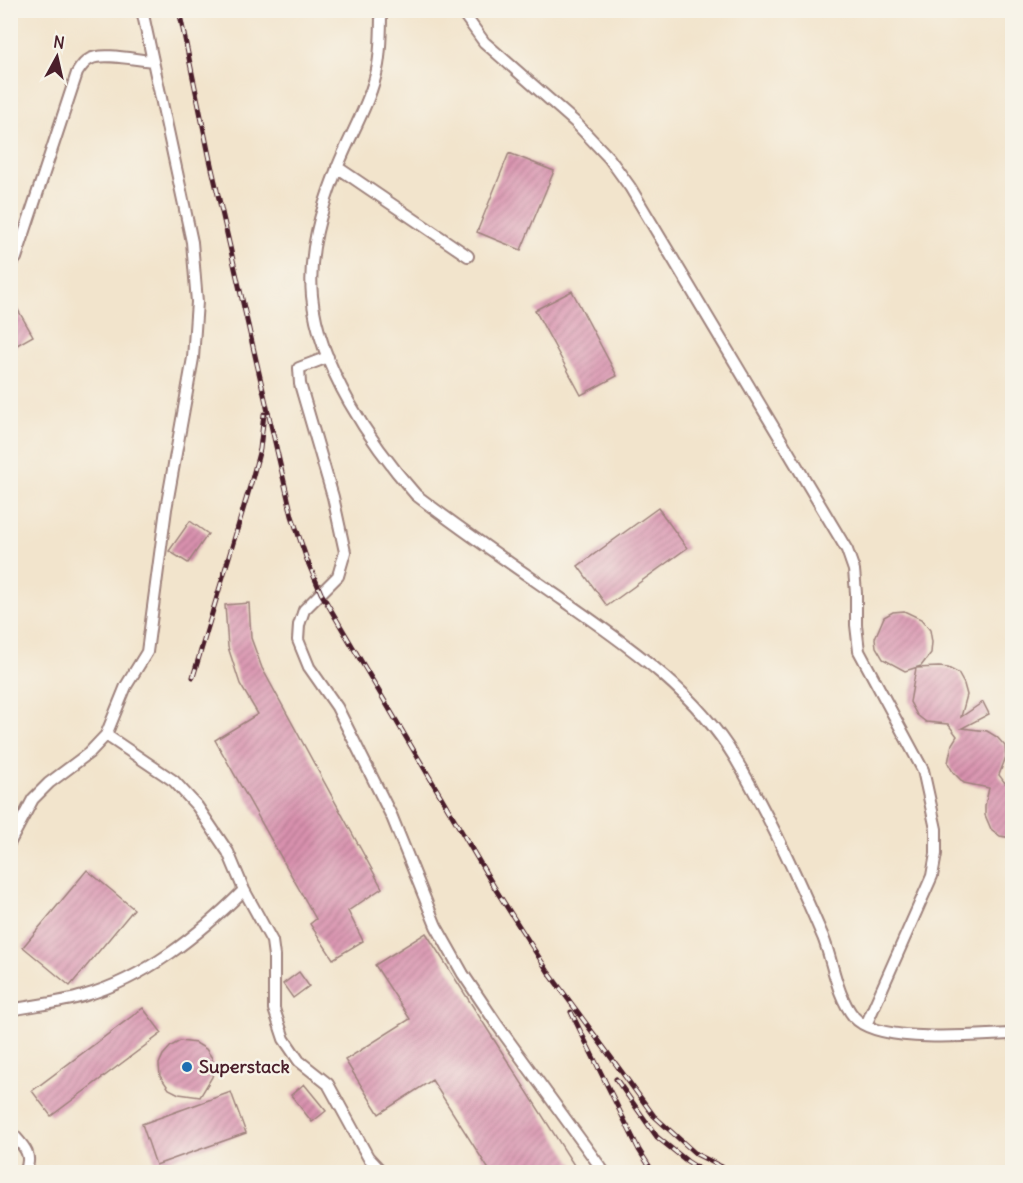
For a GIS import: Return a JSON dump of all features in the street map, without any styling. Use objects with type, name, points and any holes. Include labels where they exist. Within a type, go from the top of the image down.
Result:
[{"type":"street","points":[[10,842],[33,799],[49,783],[89,753],[106,735],[126,686],[147,652],[166,509],[193,358],[197,284],[192,242],[142,10]]},
{"type":"street","points":[[381,10],[378,67],[369,96],[337,167],[319,218],[312,261],[312,296],[321,341],[344,392],[370,435],[393,469],[416,495],[599,625],[672,682],[717,729],[764,811],[806,897],[826,944],[843,996],[854,1017],[886,1033],[1012,1034]]},
{"type":"street","points":[[461,10],[484,42],[575,122],[609,158],[623,177],[847,550],[854,570],[859,651],[923,770],[936,828],[936,854],[932,876],[866,1025]]},
{"type":"street","points":[[10,265],[16,258],[76,73],[92,57],[153,61]]},
{"type":"street","points":[[337,167],[468,256]]},
{"type":"street","points":[[328,357],[299,368],[300,384],[333,497],[345,552],[338,576],[304,610],[299,625],[298,640],[309,667],[337,707],[392,817],[436,926],[463,974],[604,1173]]},
{"type":"street","points":[[106,735],[174,781],[197,806],[228,852],[244,890],[272,941],[274,1009],[284,1039],[299,1061],[328,1084],[368,1157],[382,1173]]},
{"type":"street","points":[[10,1010],[82,996],[120,983],[195,936],[244,890]]},
{"type":"street","points":[[10,1131],[27,1150],[30,1164],[25,1173]]},
{"type":"building","points":[[509,153],[554,171],[521,250],[477,232]]},
{"type":"building","points":[[572,291],[617,376],[581,395],[535,310]]},
{"type":"building","points":[[10,296],[33,336],[10,349]]},
{"type":"building","points":[[658,508],[687,548],[607,606],[578,566]]},
{"type":"building","points":[[190,521],[208,534],[188,563],[169,551]]},
{"type":"building","points":[[249,603],[251,638],[262,668],[382,888],[348,911],[363,941],[333,959],[310,924],[316,919],[215,740],[258,714],[240,684],[228,647],[225,605]]},
{"type":"building","points":[[904,611],[921,619],[930,630],[932,642],[931,653],[921,666],[905,671],[883,659],[876,647],[875,638],[884,617],[893,612]]},
{"type":"building","points":[[939,667],[958,673],[964,684],[967,695],[961,717],[983,702],[989,714],[962,728],[987,731],[1005,746],[1006,757],[999,775],[1005,783],[1012,782],[1012,838],[1000,836],[991,829],[985,815],[989,788],[964,783],[953,772],[948,763],[952,744],[957,736],[948,724],[926,722],[917,715],[910,702],[916,668]]},
{"type":"building","points":[[87,870],[134,909],[70,986],[23,947]]},
{"type":"building","points":[[426,933],[579,1173],[491,1173],[432,1080],[379,1114],[345,1060],[410,1019],[375,965]]},
{"type":"building","points":[[299,972],[309,986],[293,998],[283,984]]},
{"type":"building","points":[[143,1008],[162,1033],[51,1116],[32,1091]]},
{"type":"building","name":"Superstack","points":[[180,1041],[196,1043],[206,1049],[212,1058],[214,1070],[212,1077],[200,1097],[179,1094],[169,1089],[160,1076],[159,1064],[163,1055],[171,1046]]},
{"type":"building","points":[[304,1084],[326,1111],[312,1122],[291,1095]]},
{"type":"building","points":[[231,1092],[246,1133],[156,1165],[142,1124]]},
{"type":"railway","points":[[179,10],[210,160],[292,516],[321,593],[496,890],[549,973],[654,1116],[696,1154],[732,1172]]},
{"type":"railway","points":[[193,677],[251,483],[260,449],[264,414]]},
{"type":"railway","points":[[571,1012],[639,1150],[653,1172]]},
{"type":"railway","points":[[616,1079],[657,1137],[704,1172]]},
{"type":"place","name":"Superstack","points":[[187,1067]]}]
